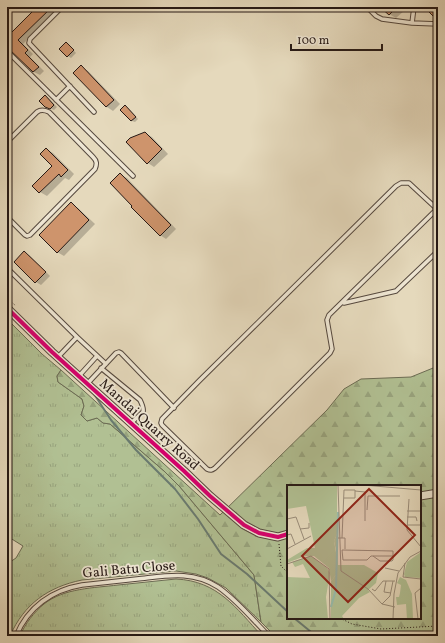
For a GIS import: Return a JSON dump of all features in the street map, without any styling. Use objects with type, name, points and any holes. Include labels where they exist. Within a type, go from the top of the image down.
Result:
[{"type":"street","name":"Mandai Quarry Road","points":[[7,308],[87,384],[244,525],[259,533],[278,537],[287,534]]},
{"type":"street","points":[[421,496],[438,493]]},
{"type":"lane","points":[[62,7],[30,39],[29,42],[31,46],[94,112]]},
{"type":"lane","points":[[367,7],[379,18],[412,23],[438,24]]},
{"type":"lane","points":[[412,23],[414,7]]},
{"type":"lane","points":[[7,51],[132,176]]},
{"type":"lane","points":[[56,100],[70,86]]},
{"type":"lane","points":[[7,142],[37,112],[42,110],[49,112],[93,157],[96,162],[95,169],[30,235],[27,236],[23,233],[7,217]]},
{"type":"lane","points":[[401,183],[410,183],[437,210],[343,303],[329,316],[327,320],[332,349],[330,353],[216,468],[212,470],[207,469],[162,425],[162,419],[199,381],[396,186],[401,183]]},
{"type":"lane","points":[[343,303],[396,291],[438,250]]},
{"type":"lane","points":[[7,268],[106,364]]},
{"type":"lane","points":[[58,357],[77,336]]},
{"type":"lane","points":[[87,384],[118,352],[121,353],[174,408]]},
{"type":"lane","points":[[79,376],[98,356]]},
{"type":"lane","points":[[101,368],[142,403],[144,409],[143,412],[131,424]]},
{"type":"lane","name":"Gali Batu Close","points":[[16,636],[19,628],[29,614],[42,600],[71,587],[176,575],[194,577],[207,581],[217,587],[231,597],[268,636]]},
{"type":"path","points":[[278,537],[281,566],[287,572]]},
{"type":"path","points":[[342,619],[352,624],[381,629],[438,626]]},
{"type":"green space","points":[[7,319],[42,354],[61,370],[57,376],[58,382],[82,399],[84,406],[81,415],[87,421],[97,418],[103,423],[110,424],[164,471],[180,487],[254,575],[261,622],[226,588],[208,578],[196,574],[176,571],[82,580],[58,587],[48,592],[30,606],[22,615],[10,636],[7,636],[7,564],[16,558],[23,546],[7,536]]},
{"type":"green space","points":[[438,366],[438,636],[275,636],[261,622],[254,575],[180,487],[164,471],[110,424],[103,423],[97,418],[87,421],[81,415],[84,406],[82,399],[58,382],[57,376],[61,370],[220,515],[327,410],[344,389],[361,379],[411,377]]},
{"type":"green space","points":[[176,579],[204,585],[215,591],[234,606],[262,636],[20,636],[33,614],[44,604],[61,595],[89,588]]},
{"type":"building","points":[[37,7],[52,7],[18,40],[28,50],[25,53],[39,67],[33,72],[7,48],[7,37]]},
{"type":"building","points":[[380,7],[397,7],[389,15]]},
{"type":"building","points":[[424,7],[438,7],[438,12],[433,16]]},
{"type":"building","points":[[66,42],[74,50],[67,57],[59,49]]},
{"type":"building","points":[[81,65],[114,100],[106,107],[73,73]]},
{"type":"building","points":[[45,95],[54,105],[50,109],[45,107],[39,101]]},
{"type":"building","points":[[125,105],[136,117],[131,121],[120,110]]},
{"type":"building","points":[[145,132],[162,149],[147,164],[126,142],[130,138]]},
{"type":"building","points":[[46,148],[68,170],[61,177],[59,174],[39,193],[32,186],[52,166],[40,154]]},
{"type":"building","points":[[120,173],[171,225],[160,236],[110,183]]},
{"type":"building","points":[[71,202],[89,220],[57,253],[39,235]]},
{"type":"building","points":[[24,251],[46,272],[35,283],[14,262]]},
{"type":"waterway","points":[[92,392],[111,420],[136,450],[175,489],[198,519],[221,554],[247,574],[287,611]]},
{"type":"waterway","points":[[295,619],[316,636]]},
{"type":"cycle path","points":[[7,308],[52,352],[210,496],[244,525],[259,533],[278,537],[287,534]]}]
